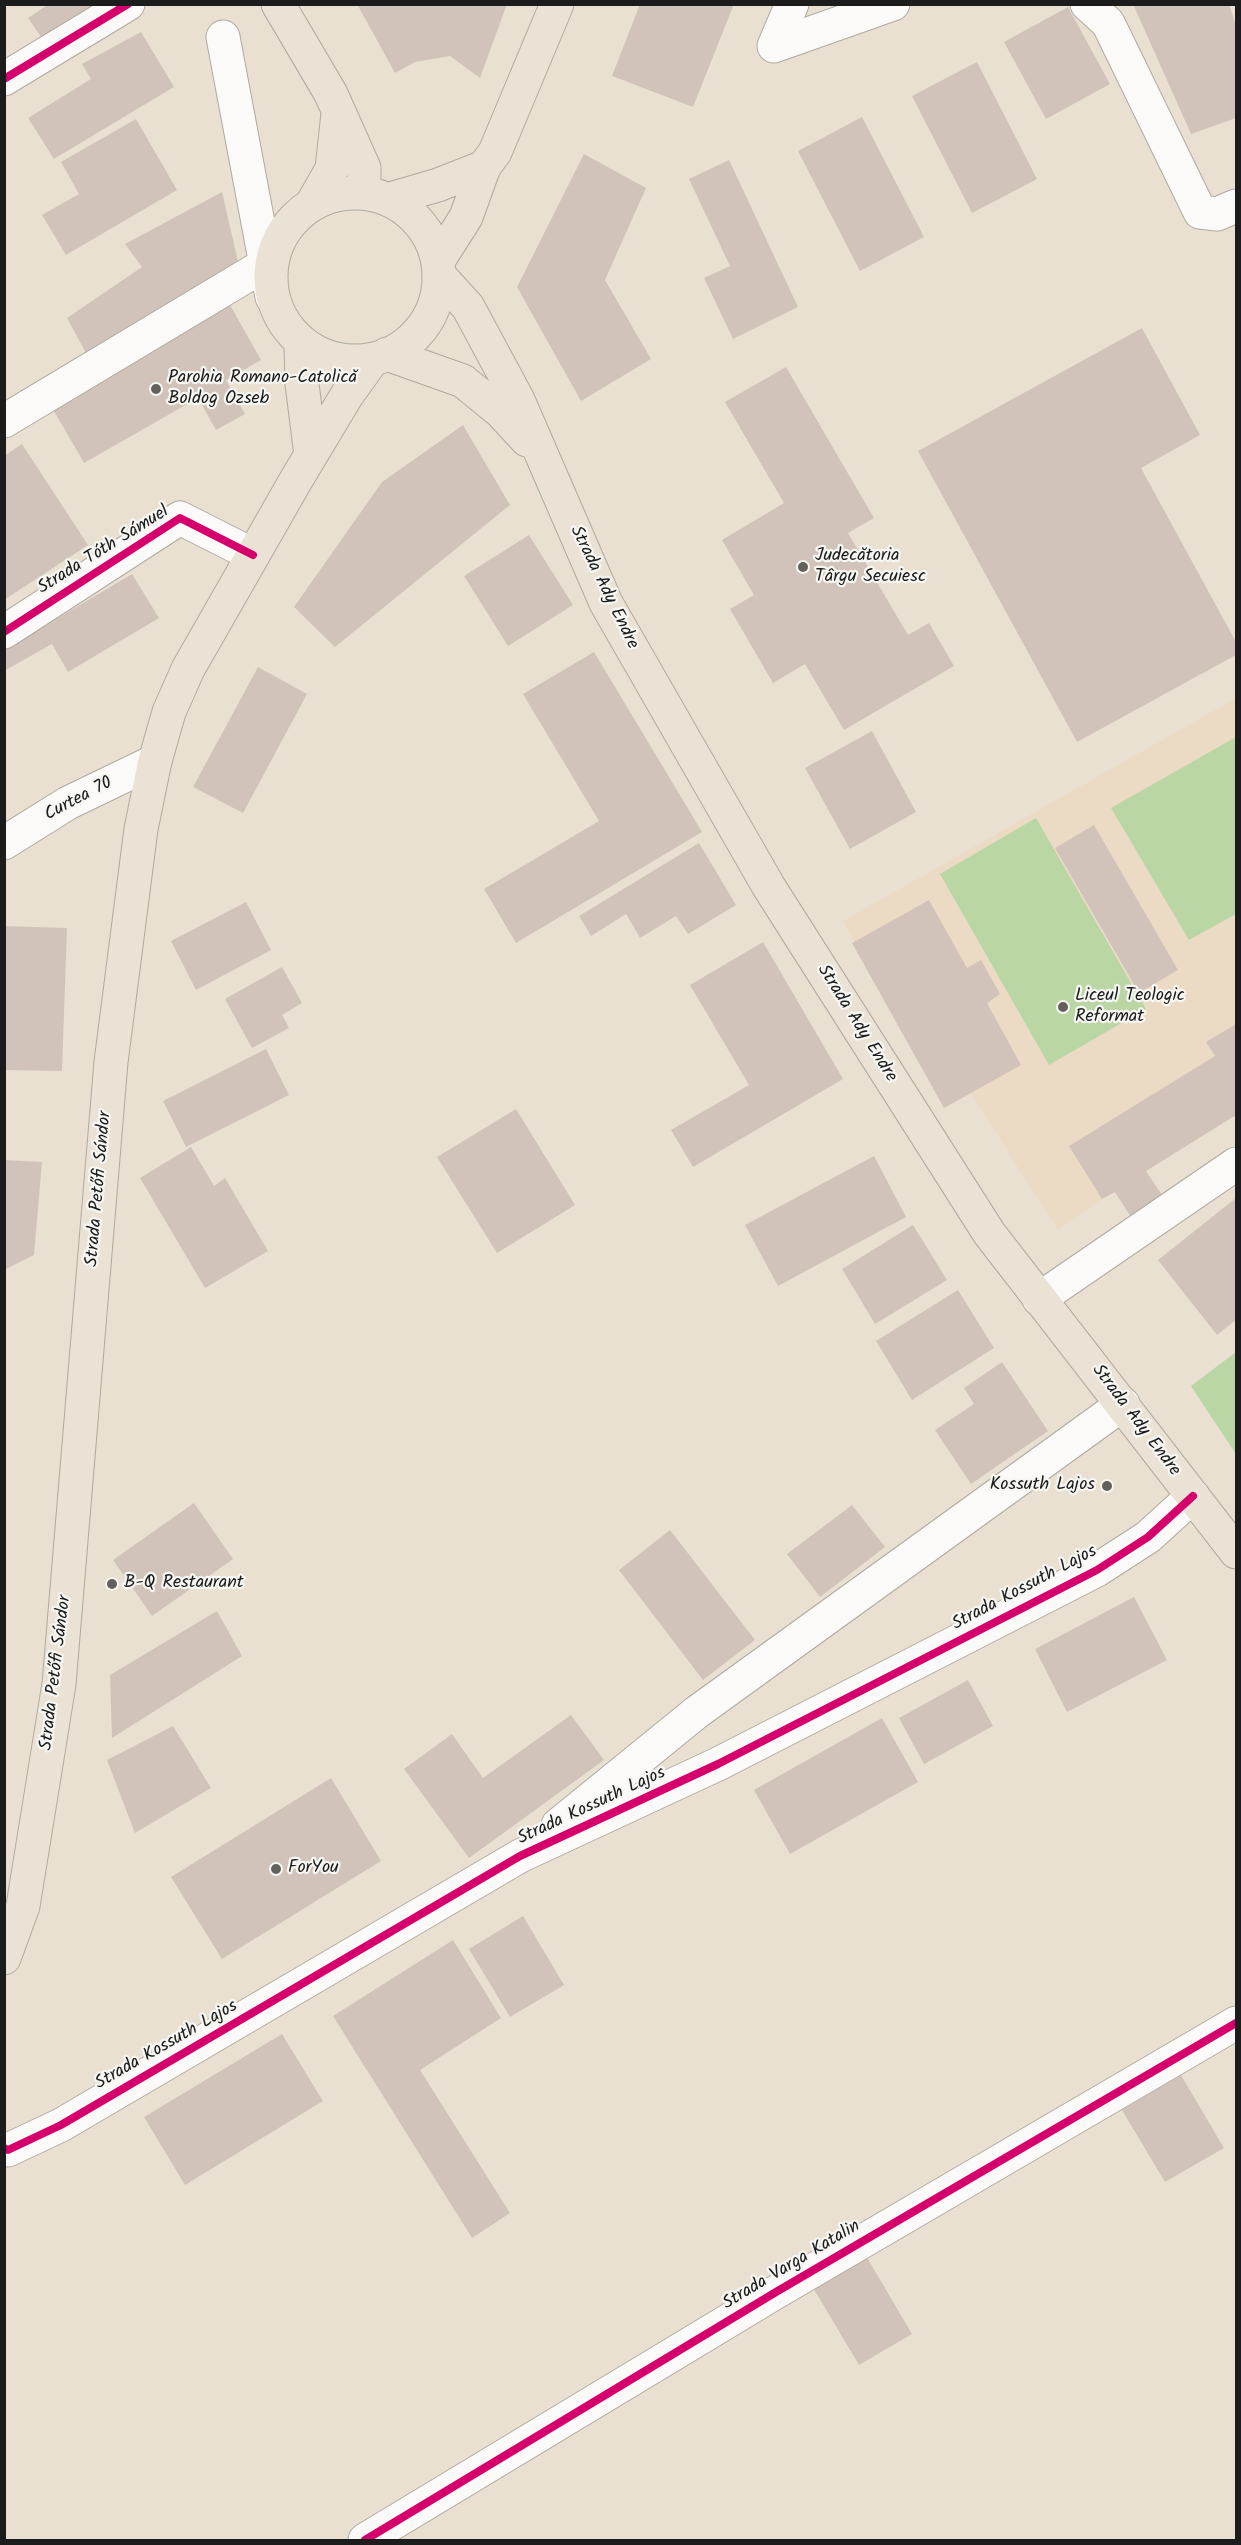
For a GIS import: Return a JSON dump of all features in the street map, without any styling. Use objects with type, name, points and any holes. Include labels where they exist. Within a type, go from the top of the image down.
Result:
[{"type":"main road","points":[[278,4],[332,94],[377,196],[412,214],[429,236],[439,268],[439,290],[431,314],[416,334],[397,350],[380,357],[348,361],[324,356],[301,342],[283,322],[272,297],[270,270],[276,244],[291,221],[312,204],[337,194],[377,196],[438,185],[484,167]]},
{"type":"main road","points":[[439,268],[466,217],[484,167],[495,152],[557,4]]},
{"type":"main road","points":[[312,204],[332,169],[339,111]]},
{"type":"main road","name":"Strada Ady Endre","points":[[439,268],[468,307],[518,400],[606,603],[769,886],[989,1233],[1236,1552]]},
{"type":"main road","points":[[301,342],[302,384],[311,455]]},
{"type":"main road","name":"Strada Ady Endre","points":[[380,357],[463,381],[501,412],[540,455]]},
{"type":"main road","name":"Strada Petőfi Sándor","points":[[4,1958],[23,1906],[59,1684],[111,1062],[141,829],[155,761],[170,712],[188,669],[347,395],[380,357]]},
{"type":"street","points":[[4,79],[128,4]]},
{"type":"street","points":[[792,4],[774,46],[892,4]]},
{"type":"street","points":[[1087,4],[1108,23],[1200,212],[1217,214],[1236,206]]},
{"type":"street","points":[[223,37],[272,297]]},
{"type":"street","points":[[4,421],[266,264]]},
{"type":"street","name":"Strada Tóth Sámuel","points":[[4,632],[180,518],[254,555]]},
{"type":"street","name":"Curtea 70","points":[[4,843],[68,803],[155,761]]},
{"type":"street","points":[[1039,1299],[1236,1164]]},
{"type":"street","name":"Strada Kossuth Lajos","points":[[520,1856],[697,1712],[1123,1404]]},
{"type":"street","name":"Strada Kossuth Lajos","points":[[4,2148],[8,2150],[60,2126],[520,1856],[718,1764],[1097,1570],[1148,1537],[1193,1496]]},
{"type":"street","name":"Strada Varga Katalin","points":[[365,2541],[776,2292],[1236,2023]]},
{"type":"shaded area","name":"Liceul Teologic Reformat","points":[[1236,698],[1236,1115],[1102,1199],[1058,1230],[971,1094],[944,1108],[843,921]]},
{"type":"green space","points":[[1236,737],[1236,914],[1189,940],[1111,808]]},
{"type":"green space","points":[[1036,818],[1146,1009],[1049,1065],[940,874]]},
{"type":"green space","points":[[1236,1352],[1236,1454],[1191,1386]]},
{"type":"building","points":[[49,4],[106,4],[46,44],[28,18]]},
{"type":"building","points":[[357,4],[507,4],[480,78],[450,56],[415,62],[395,73]]},
{"type":"building","points":[[640,4],[734,4],[693,107],[612,76]]},
{"type":"building","points":[[1133,4],[1229,4],[1236,26],[1236,118],[1191,134]]},
{"type":"building","points":[[1068,7],[1110,84],[1046,119],[1004,42]]},
{"type":"building","points":[[141,32],[174,87],[54,159],[28,118],[91,79],[82,64]]},
{"type":"building","points":[[977,62],[1037,179],[972,213],[912,96]]},
{"type":"building","points":[[862,117],[924,237],[860,271],[798,151]]},
{"type":"building","points":[[136,119],[177,190],[66,255],[42,215],[79,194],[61,162]]},
{"type":"building","points":[[584,154],[646,188],[605,280],[651,359],[581,401],[517,287]]},
{"type":"building","points":[[729,160],[798,307],[733,339],[704,278],[730,266],[689,179]]},
{"type":"building","points":[[222,192],[240,270],[91,362],[67,318],[142,267],[125,244]]},
{"type":"building","name":"Parohia Romano-Catolică Boldog Ozseb","points":[[230,305],[261,360],[226,380],[245,414],[216,430],[198,398],[84,463],[51,406]]},
{"type":"building","points":[[1142,328],[1200,435],[1141,468],[1236,642],[1236,655],[1077,742],[918,451]]},
{"type":"building","name":"Judecătoria Târgu Secuiesc","points":[[786,367],[874,518],[848,533],[908,635],[929,623],[954,666],[844,730],[805,664],[773,683],[730,609],[754,595],[722,540],[784,503],[725,402]]},
{"type":"building","points":[[463,425],[510,505],[335,647],[294,607],[382,482]]},
{"type":"building","points":[[22,444],[88,545],[4,600],[4,456]]},
{"type":"building","points":[[529,535],[573,605],[508,646],[464,576]]},
{"type":"building","points":[[132,574],[159,618],[68,672],[52,644],[4,671],[4,650]]},
{"type":"building","points":[[594,652],[702,832],[516,943],[484,889],[599,821],[523,694]]},
{"type":"building","points":[[258,667],[307,694],[243,813],[193,787]]},
{"type":"building","points":[[872,731],[916,812],[850,849],[805,768]]},
{"type":"building","points":[[1094,825],[1178,970],[1139,993],[1055,848]]},
{"type":"building","points":[[699,843],[736,905],[688,934],[676,916],[640,938],[626,914],[591,936],[579,916]]},
{"type":"building","points":[[929,900],[967,968],[981,960],[1000,994],[987,1003],[1021,1065],[944,1108],[852,943]]},
{"type":"building","points":[[246,902],[271,950],[196,990],[171,941]]},
{"type":"building","points":[[4,926],[67,928],[62,1071],[4,1070]]},
{"type":"building","points":[[763,942],[843,1079],[693,1167],[671,1130],[749,1085],[690,985]]},
{"type":"building","points":[[282,967],[302,1003],[282,1015],[289,1028],[252,1048],[225,999]]},
{"type":"building","points":[[1236,1024],[1236,1115],[1146,1171],[1164,1198],[1132,1219],[1115,1192],[1102,1199],[1069,1146],[1215,1056],[1206,1042]]},
{"type":"building","points":[[266,1049],[289,1095],[186,1147],[163,1101]]},
{"type":"building","points":[[516,1109],[575,1205],[497,1253],[437,1157]]},
{"type":"building","points":[[191,1147],[214,1186],[225,1178],[268,1251],[205,1288],[140,1178]]},
{"type":"building","points":[[874,1156],[906,1217],[778,1286],[745,1225]]},
{"type":"building","points":[[4,1160],[42,1162],[34,1255],[4,1270]]},
{"type":"building","points":[[1236,1198],[1236,1320],[1217,1335],[1158,1260]]},
{"type":"building","points":[[913,1225],[947,1280],[875,1324],[842,1269]]},
{"type":"building","points":[[958,1290],[994,1348],[912,1400],[876,1341]]},
{"type":"building","points":[[1002,1362],[1048,1431],[971,1484],[935,1430],[974,1404],[964,1388]]},
{"type":"building","points":[[194,1503],[233,1559],[152,1616],[113,1560]]},
{"type":"building","points":[[852,1505],[885,1547],[820,1597],[787,1554]]},
{"type":"building","points":[[670,1530],[755,1640],[703,1680],[619,1570]]},
{"type":"building","points":[[1134,1597],[1167,1660],[1067,1712],[1035,1649]]},
{"type":"building","points":[[217,1611],[242,1656],[112,1738],[110,1675]]},
{"type":"building","points":[[968,1680],[993,1726],[924,1764],[899,1718]]},
{"type":"building","points":[[571,1715],[604,1760],[469,1858],[404,1769],[452,1734],[483,1778]]},
{"type":"building","points":[[882,1718],[918,1782],[790,1854],[754,1790]]},
{"type":"building","points":[[173,1726],[211,1788],[135,1833],[107,1760]]},
{"type":"building","name":"ForYou","points":[[331,1778],[381,1861],[222,1959],[171,1877]]},
{"type":"building","points":[[523,1916],[564,1985],[510,2017],[469,1949]]},
{"type":"building","points":[[453,1940],[501,2018],[420,2070],[510,2213],[472,2238],[333,2016]]},
{"type":"building","points":[[282,2034],[323,2101],[185,2185],[144,2117]]},
{"type":"building","points":[[1181,2075],[1224,2148],[1165,2182],[1122,2110]]},
{"type":"building","points":[[862,2249],[912,2334],[859,2365],[809,2281]]},
{"type":"cycle path","points":[[4,79],[128,4]]},
{"type":"cycle path","points":[[4,632],[180,518],[253,555]]},
{"type":"cycle path","points":[[4,2148],[8,2150],[61,2125],[520,1856],[718,1764],[1097,1570],[1148,1537],[1193,1496]]},
{"type":"cycle path","points":[[365,2540],[776,2292],[1236,2023]]},
{"type":"place","name":"Parohia Romano-Catolică Boldog Ozseb","points":[[156,389]]},
{"type":"place","name":"Judecătoria Târgu Secuiesc","points":[[803,567]]},
{"type":"place","name":"Liceul Teologic Reformat","points":[[1063,1007]]},
{"type":"place","name":"Kossuth Lajos","points":[[1107,1486]]},
{"type":"place","name":"B-Q Restaurant","points":[[112,1584]]},
{"type":"place","name":"ForYou","points":[[276,1869]]}]
